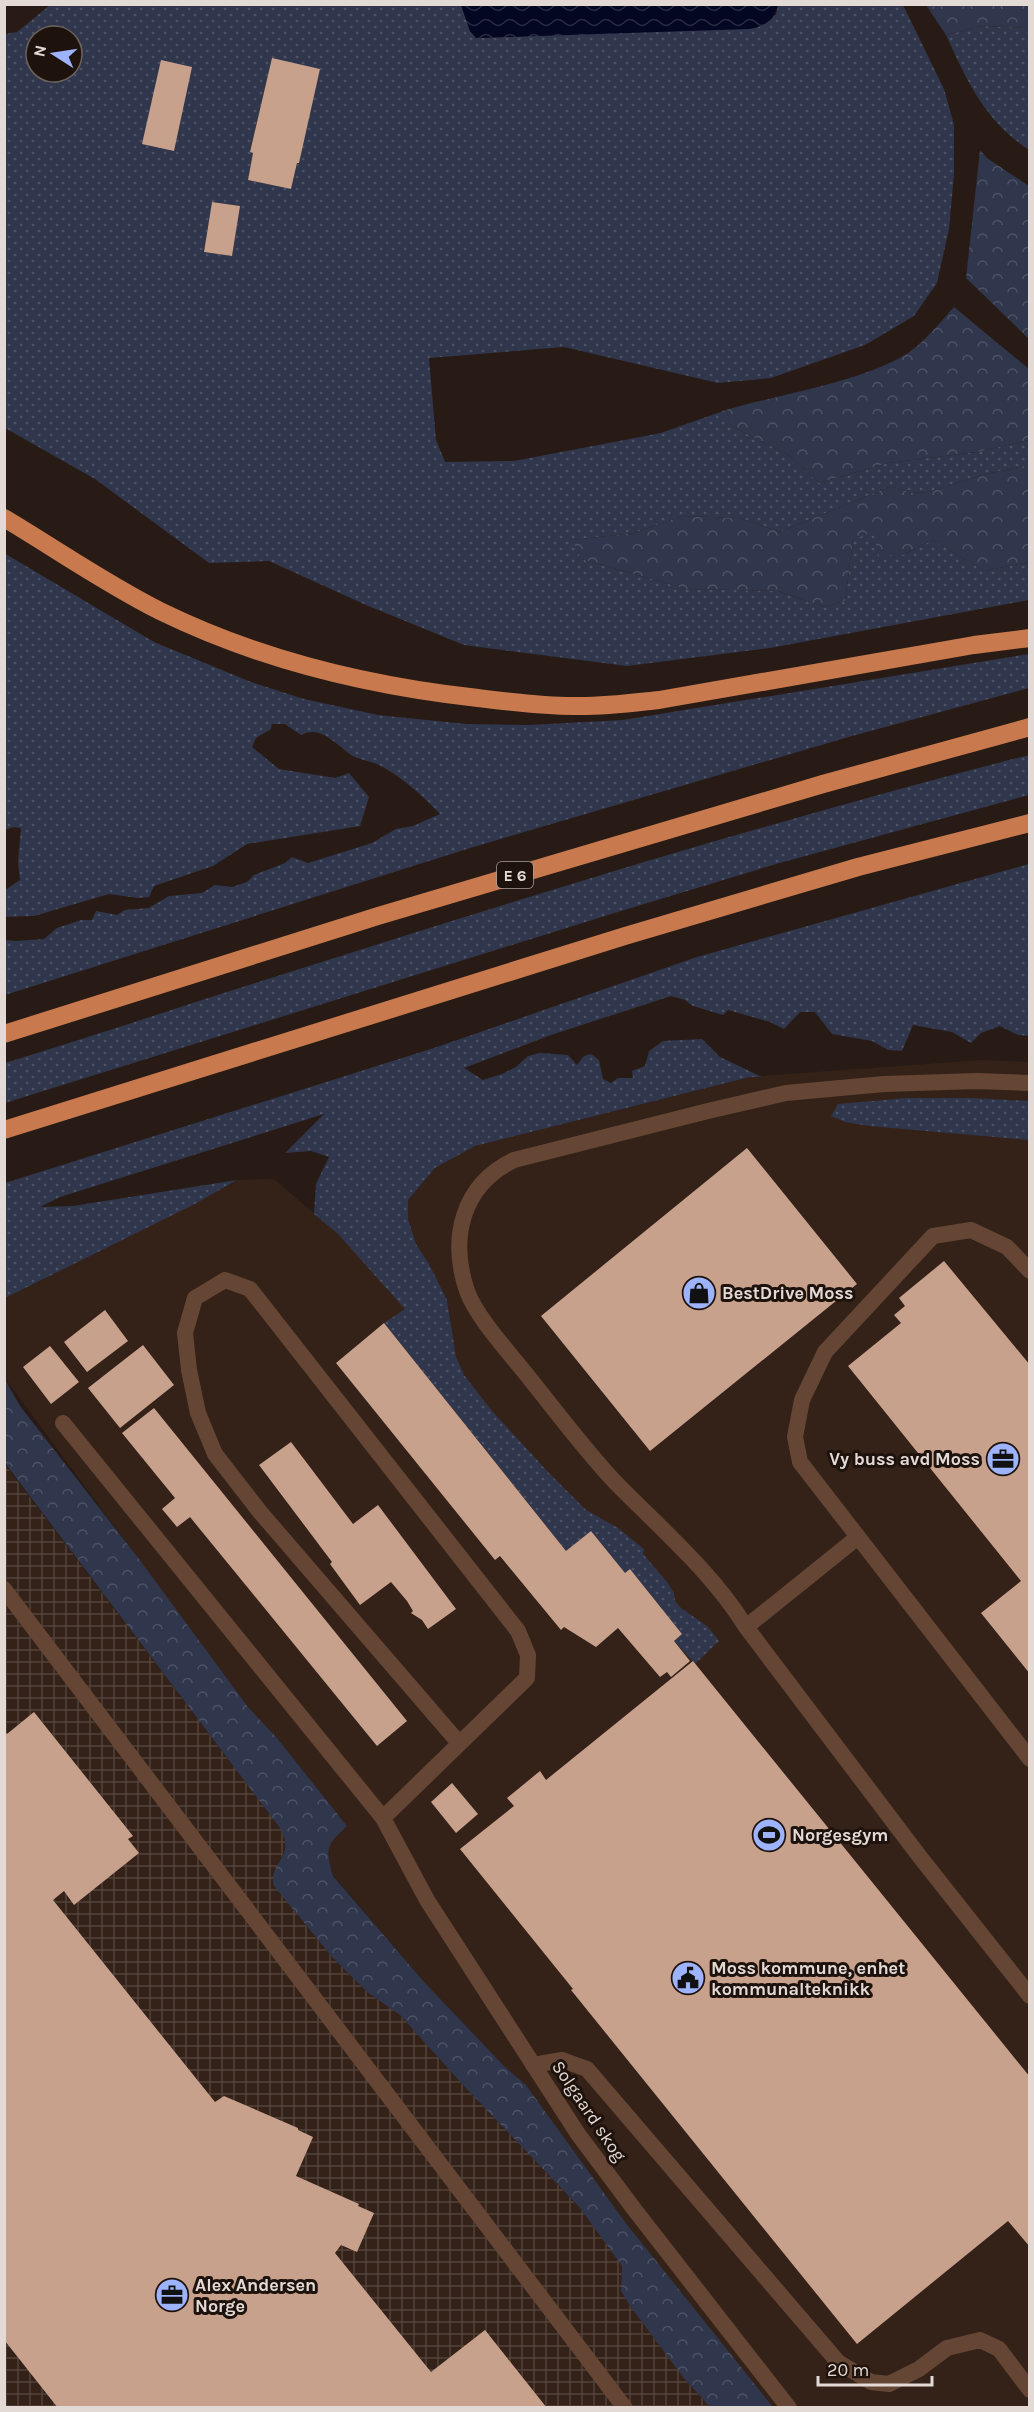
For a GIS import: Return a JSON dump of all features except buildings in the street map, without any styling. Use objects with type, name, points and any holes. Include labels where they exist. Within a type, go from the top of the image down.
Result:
[{"type":"highway","points":[[4,518],[110,584],[161,611],[228,640],[327,672],[417,691],[528,704],[575,706],[659,700],[974,645],[1029,638]]},
{"type":"highway","name":"E 6","points":[[4,1035],[378,915],[823,784],[1029,727]]},
{"type":"highway","points":[[4,1131],[625,936],[858,867],[1029,823]]},
{"type":"lane","points":[[1029,1083],[977,1081],[884,1084],[786,1093],[514,1160],[496,1169],[478,1187],[465,1210],[460,1237],[462,1266],[468,1293],[490,1329],[613,1480],[703,1569],[733,1606],[746,1627],[920,1857],[1029,1996]]},
{"type":"lane","points":[[1029,1271],[1006,1247],[971,1230],[933,1236],[825,1352],[802,1400],[795,1437],[800,1462],[1029,1759]]},
{"type":"lane","points":[[383,1818],[527,1678],[528,1655],[518,1631],[250,1289],[225,1280],[195,1298],[185,1333],[189,1370],[198,1413],[215,1454],[260,1512],[459,1743]]},
{"type":"lane","name":"Solgaard skog","points":[[63,1423],[383,1818],[427,1900],[578,2134],[789,2408]]},
{"type":"lane","points":[[746,1627],[858,1537]]},
{"type":"lane","points":[[4,1589],[625,2408]]},
{"type":"lane","points":[[533,2065],[562,2060],[587,2069],[838,2362],[871,2382],[890,2384],[919,2369],[947,2348],[981,2340],[999,2349],[1029,2390]]},
{"type":"shaded area","points":[[982,1060],[1029,1062],[1029,2404],[1025,2408],[773,2407],[625,2222],[526,2085],[504,2066],[425,1983],[333,1875],[326,1853],[329,1842],[347,1826],[277,1738],[248,1707],[4,1378],[4,1298],[193,1205],[237,1180],[274,1179],[338,1234],[451,1323],[447,1300],[429,1264],[416,1245],[408,1219],[408,1200],[435,1168],[475,1146],[750,1077]]},
{"type":"shaded area","points":[[4,1463],[280,1828],[285,1837],[286,1847],[279,1863],[298,1916],[332,1957],[367,1992],[400,2015],[580,2208],[622,2266],[621,2291],[630,2306],[683,2377],[710,2407],[5,2407]]},
{"type":"green space","points":[[50,5],[461,5],[470,31],[477,38],[596,33],[776,15],[778,5],[903,5],[944,89],[954,125],[954,174],[949,229],[937,283],[914,316],[865,345],[771,378],[718,383],[564,347],[429,358],[436,440],[445,462],[514,461],[661,433],[726,410],[731,426],[789,455],[819,483],[888,463],[977,452],[1029,440],[1029,465],[982,475],[929,492],[912,493],[891,486],[780,532],[739,518],[682,516],[634,533],[573,540],[581,559],[687,589],[778,591],[824,607],[845,601],[853,540],[873,530],[903,555],[933,540],[984,571],[1029,562],[1029,600],[770,648],[627,666],[464,645],[366,605],[269,561],[209,563],[95,479],[5,428],[5,34],[17,32],[24,26],[24,84],[84,84],[84,24],[27,24]],"holes":[[[272,59],[320,69],[291,189],[248,180],[253,153],[250,151]],[[212,202],[239,206],[232,256],[204,252]]]},
{"type":"green space","points":[[926,5],[1029,5],[1029,28],[982,26],[946,35]]},
{"type":"green space","points":[[982,26],[1029,28],[1029,150],[1014,139],[989,113],[970,84],[946,35]]},
{"type":"green space","points":[[980,150],[987,158],[1029,186],[1029,339],[966,278]]},
{"type":"green space","points":[[954,307],[1029,369],[1029,440],[977,452],[888,463],[819,483],[789,455],[731,426],[726,410],[834,383],[896,360],[920,343]]},
{"type":"green space","points":[[1029,465],[1029,562],[984,571],[933,540],[903,555],[879,556],[873,531],[853,540],[845,601],[824,607],[778,591],[687,589],[581,559],[572,540],[634,533],[682,516],[739,518],[780,532],[891,486],[912,493],[929,492],[982,475]]},
{"type":"green space","points":[[4,553],[154,642],[251,682],[304,699],[378,715],[466,724],[529,725],[623,720],[1029,654],[1029,688],[852,736],[470,848],[5,995],[5,940],[44,939],[57,928],[81,920],[92,920],[96,911],[117,915],[125,910],[149,908],[169,896],[202,893],[215,885],[232,887],[247,882],[254,875],[285,863],[292,857],[308,863],[372,843],[396,829],[413,826],[440,814],[396,775],[379,765],[353,756],[322,734],[308,732],[301,735],[285,724],[272,724],[271,729],[256,738],[252,747],[279,769],[335,778],[349,773],[369,797],[360,826],[247,844],[213,866],[154,886],[149,897],[138,898],[109,894],[34,916],[5,917],[5,890],[20,880],[18,862],[21,828],[13,827],[5,830]]},
{"type":"green space","points":[[1029,755],[1029,795],[776,864],[5,1103],[5,1063],[554,889],[838,806]]},
{"type":"green space","points":[[1029,864],[1029,1036],[1018,1035],[1000,1026],[981,1033],[971,1043],[952,1032],[913,1025],[902,1051],[888,1050],[872,1041],[832,1034],[815,1012],[800,1012],[784,1029],[770,1022],[728,1010],[723,1015],[693,1006],[685,1000],[671,996],[551,1035],[464,1068],[483,1080],[502,1074],[516,1067],[528,1056],[540,1053],[568,1055],[577,1065],[584,1056],[591,1054],[599,1060],[603,1079],[611,1083],[618,1078],[633,1078],[632,1071],[645,1066],[649,1051],[663,1041],[702,1039],[720,1057],[762,1077],[750,1077],[475,1146],[435,1168],[408,1200],[408,1219],[416,1244],[447,1300],[456,1357],[464,1375],[492,1411],[586,1510],[618,1528],[644,1549],[643,1554],[667,1582],[674,1593],[675,1601],[708,1627],[719,1641],[695,1664],[674,1641],[682,1634],[630,1569],[625,1573],[591,1531],[566,1551],[384,1323],[405,1309],[338,1234],[314,1214],[316,1184],[329,1157],[311,1151],[285,1153],[324,1114],[60,1197],[40,1207],[73,1206],[237,1180],[193,1205],[5,1298],[5,1183],[434,1048],[697,957]]},
{"type":"green space","points":[[907,1098],[1029,1101],[1029,1140],[869,1126],[845,1122],[831,1116],[838,1104]]},
{"type":"green space","points":[[4,1378],[20,1406],[139,1559],[248,1707],[277,1738],[347,1826],[329,1848],[333,1876],[425,1983],[504,2066],[526,2085],[625,2222],[773,2407],[710,2407],[683,2377],[630,2306],[621,2291],[622,2266],[580,2208],[400,2015],[367,1992],[332,1957],[274,1886],[274,1871],[284,1853],[285,1846],[280,1828],[5,1463]]},
{"type":"water","points":[[461,4],[778,5],[768,22],[749,29],[476,38],[470,31]]},
{"type":"place","name":"BestDrive Moss","points":[[699,1293]]},
{"type":"place","name":"Vy buss avd Moss","points":[[1003,1459]]},
{"type":"place","name":"Norgesgym","points":[[769,1835]]},
{"type":"place","name":"Moss kommune, enhet kommunalteknikk","points":[[688,1978]]},
{"type":"place","name":"Alex Andersen Norge","points":[[172,2295]]}]
